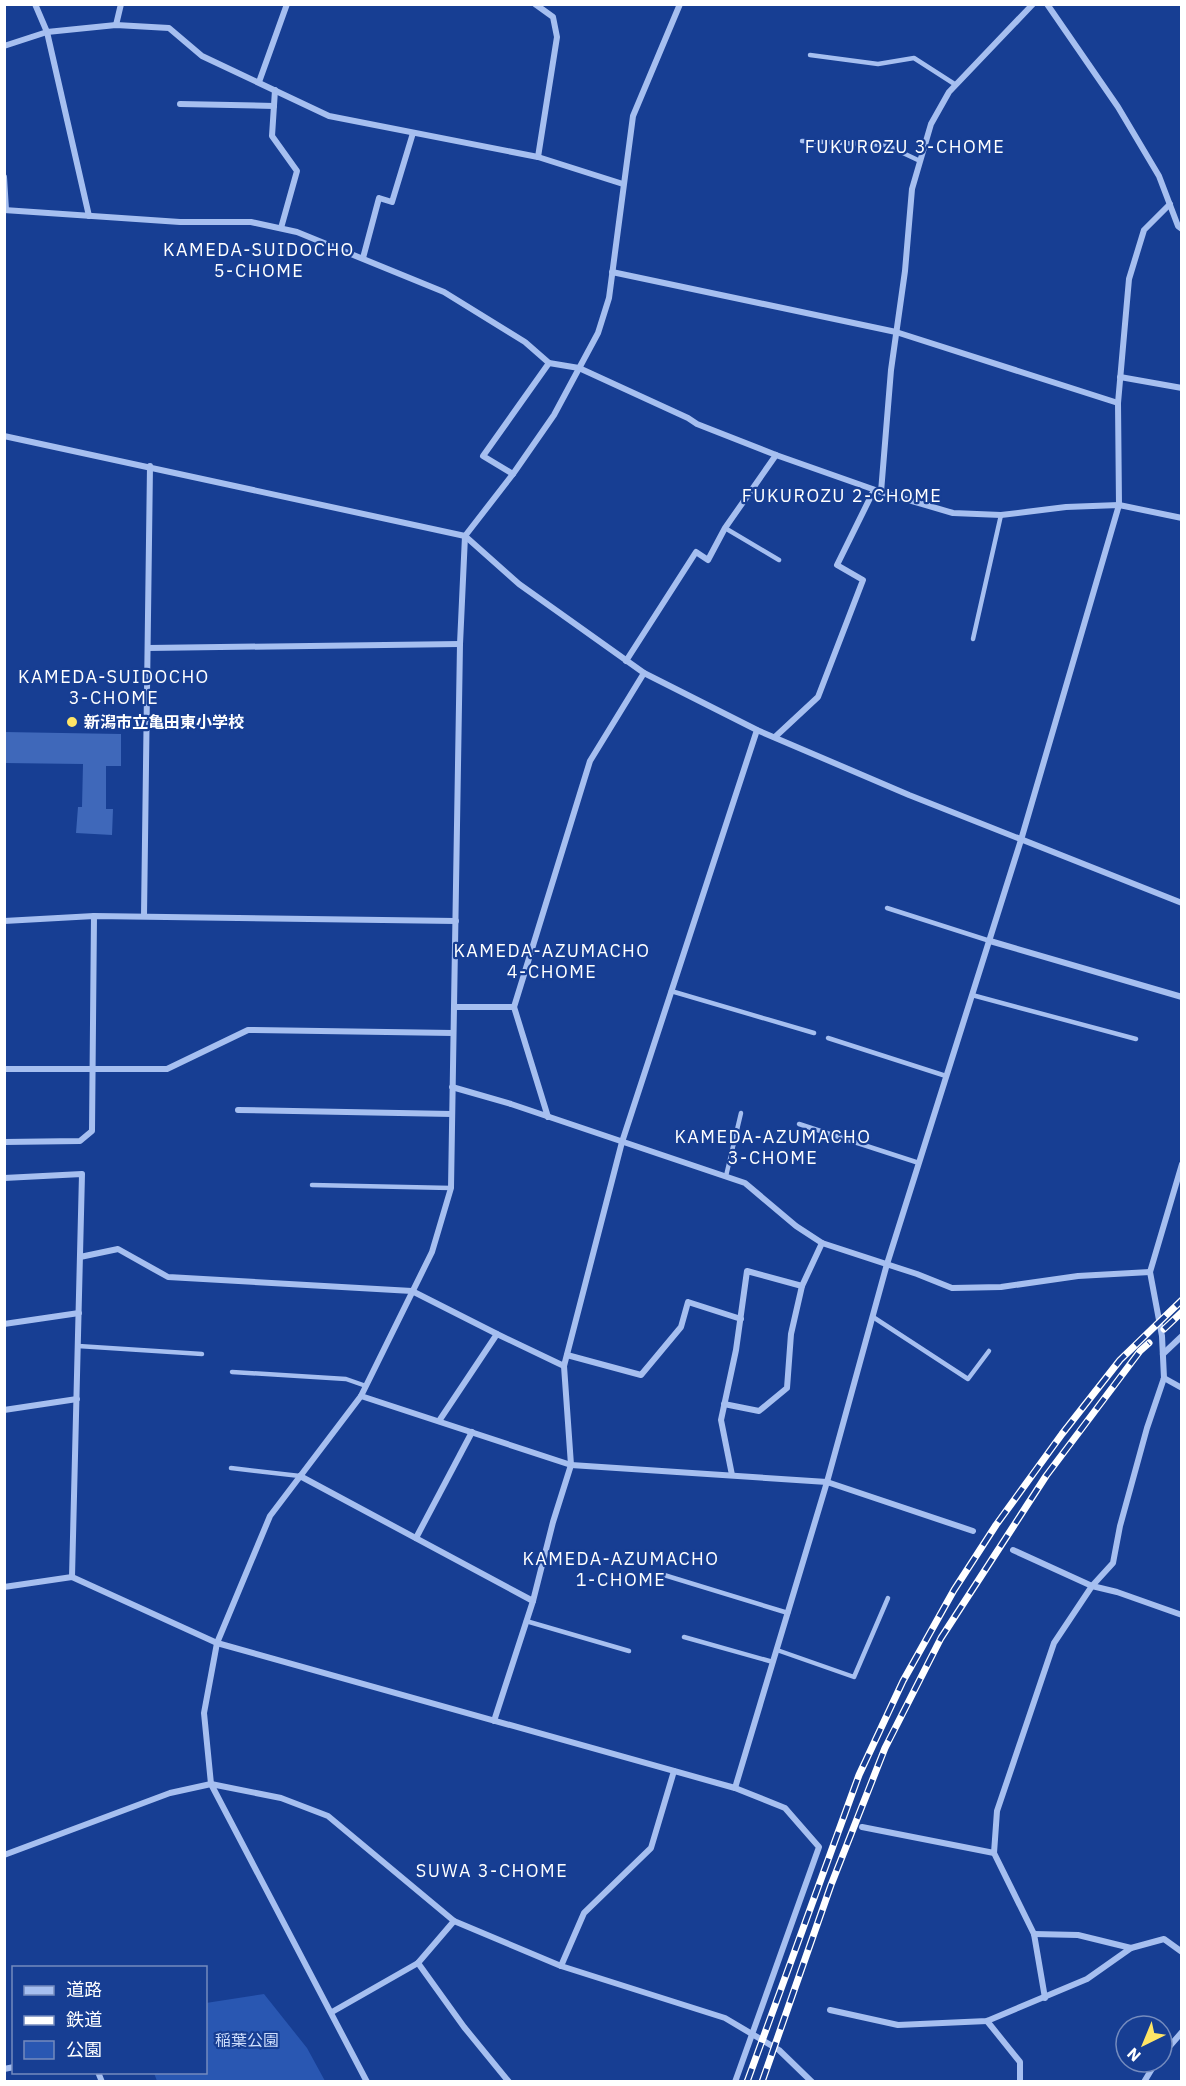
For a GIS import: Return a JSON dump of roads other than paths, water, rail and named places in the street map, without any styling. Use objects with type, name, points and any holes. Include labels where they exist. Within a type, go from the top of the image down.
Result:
[{"type":"street","points":[[35,4],[47,33],[89,216]]},
{"type":"street","points":[[116,25],[121,4]]},
{"type":"street","points":[[259,82],[286,4]]},
{"type":"street","points":[[535,4],[552,16],[557,37],[538,157]]},
{"type":"street","points":[[367,2082],[211,1784],[204,1713],[217,1643],[270,1516],[362,1396],[432,1251],[451,1188],[460,644],[465,536],[513,474],[554,415],[598,333],[609,298],[633,116],[680,4]]},
{"type":"street","points":[[775,737],[818,697],[863,580],[837,565],[878,491],[891,370],[905,271],[912,189],[931,124],[949,92],[1033,4]]},
{"type":"street","points":[[1047,4],[1118,107],[1159,176],[1178,226],[1182,229]]},
{"type":"street","points":[[4,46],[47,33],[116,25],[169,28],[202,56],[329,116],[538,157],[623,184]]},
{"type":"street","points":[[275,90],[273,136],[297,171],[280,228]]},
{"type":"street","points":[[180,104],[274,106]]},
{"type":"street","points":[[363,258],[379,198],[392,202],[413,133]]},
{"type":"street","points":[[4,177],[5,210],[180,222],[251,222],[297,232],[444,292],[525,342],[549,363],[579,368],[697,424],[776,455],[878,491],[953,513],[1001,515],[1066,507],[1119,505],[1182,518]]},
{"type":"street","points":[[735,1788],[827,1482],[887,1264],[1022,840],[1119,505],[1118,403],[1129,279],[1144,230],[1170,204]]},
{"type":"street","points":[[612,272],[896,332],[1118,403]]},
{"type":"street","points":[[513,474],[483,456],[549,363]]},
{"type":"street","points":[[1120,377],[1182,388]]},
{"type":"street","points":[[4,436],[465,536],[519,584],[644,673],[757,730],[909,795],[1182,903]]},
{"type":"street","points":[[626,661],[696,552],[708,560],[725,528],[776,455]]},
{"type":"street","points":[[144,916],[150,466]]},
{"type":"street","points":[[148,648],[460,644]]},
{"type":"street","points":[[548,1117],[514,1007],[590,761],[644,673]]},
{"type":"street","points":[[494,1721],[533,1601],[553,1522],[571,1465],[564,1366],[622,1142],[757,730]]},
{"type":"street","points":[[4,921],[94,915],[456,921]]},
{"type":"street","points":[[4,1142],[80,1141],[92,1131],[94,915]]},
{"type":"street","points":[[990,941],[1182,997]]},
{"type":"street","points":[[454,1007],[514,1007]]},
{"type":"street","points":[[4,1069],[167,1069],[248,1030],[453,1033]]},
{"type":"street","points":[[452,1087],[745,1183],[796,1226],[822,1243],[952,1288],[1001,1287],[1078,1276],[1149,1272]]},
{"type":"street","points":[[238,1110],[452,1114]]},
{"type":"street","points":[[1045,1998],[1034,1934],[994,1853],[997,1811],[1054,1643],[1092,1586],[1113,1563],[1120,1526],[1147,1428],[1164,1378],[1162,1336],[1149,1272],[1182,1164]]},
{"type":"street","points":[[4,1178],[82,1174],[72,1577]]},
{"type":"street","points":[[724,1404],[759,1411],[786,1388],[791,1334],[802,1286],[822,1243]]},
{"type":"street","points":[[80,1257],[118,1249],[168,1278],[412,1291],[564,1366]]},
{"type":"street","points":[[732,1476],[721,1420],[741,1319],[747,1270],[802,1286]]},
{"type":"street","points":[[567,1355],[641,1376],[681,1327],[688,1302],[741,1319]]},
{"type":"street","points":[[4,1324],[78,1313]]},
{"type":"street","points":[[439,1421],[497,1334]]},
{"type":"street","points":[[1163,1354],[1182,1336]]},
{"type":"street","points":[[1164,1378],[1182,1388]]},
{"type":"street","points":[[362,1396],[571,1465],[827,1482],[974,1531]]},
{"type":"street","points":[[4,1410],[77,1399]]},
{"type":"street","points":[[416,1538],[472,1432]]},
{"type":"street","points":[[300,1476],[533,1601]]},
{"type":"street","points":[[1013,1550],[1092,1586],[1118,1592],[1182,1615]]},
{"type":"street","points":[[4,1587],[72,1577],[217,1643],[735,1788],[785,1808],[819,1847],[735,2082]]},
{"type":"street","points":[[561,1965],[584,1913],[651,1848],[674,1771]]},
{"type":"street","points":[[4,1855],[170,1793],[211,1784],[281,1798],[328,1816],[454,1921],[561,1965],[725,2018],[779,2050],[812,2082]]},
{"type":"street","points":[[862,1827],[994,1853]]},
{"type":"street","points":[[332,2012],[418,1963],[454,1921]]},
{"type":"street","points":[[1034,1934],[1078,1935],[1131,1948]]},
{"type":"street","points":[[830,2010],[898,2025],[987,2021],[1087,1979],[1131,1948],[1164,1939],[1182,1952]]},
{"type":"street","points":[[418,1963],[464,2027],[509,2082]]},
{"type":"street","points":[[987,2021],[1020,2062],[1020,2082]]},
{"type":"lane","points":[[810,55],[878,64],[914,58],[956,84]]},
{"type":"lane","points":[[802,141],[886,145],[920,161]]},
{"type":"lane","points":[[973,639],[1001,515]]},
{"type":"lane","points":[[725,528],[779,560]]},
{"type":"lane","points":[[887,908],[990,941]]},
{"type":"lane","points":[[671,991],[814,1034]]},
{"type":"lane","points":[[972,994],[1136,1039]]},
{"type":"lane","points":[[828,1038],[946,1076]]},
{"type":"lane","points":[[726,1176],[741,1113]]},
{"type":"lane","points":[[798,1124],[919,1163]]},
{"type":"lane","points":[[312,1185],[451,1188]]},
{"type":"lane","points":[[873,1317],[968,1379],[989,1351]]},
{"type":"lane","points":[[78,1346],[202,1354]]},
{"type":"lane","points":[[232,1372],[346,1379],[366,1386]]},
{"type":"lane","points":[[231,1468],[300,1476]]},
{"type":"lane","points":[[664,1575],[788,1613]]},
{"type":"lane","points":[[777,1650],[854,1677],[888,1598]]},
{"type":"lane","points":[[526,1621],[629,1651]]},
{"type":"lane","points":[[684,1637],[773,1662]]},
{"type":"railway","points":[[747,2082],[859,1775],[903,1681],[954,1590],[996,1525],[1062,1434],[1120,1360],[1182,1300]]},
{"type":"railway","points":[[1164,1329],[1182,1312]]},
{"type":"railway","points":[[762,2082],[831,1885],[885,1748],[941,1638],[1046,1476],[1140,1351],[1149,1343]]},
{"type":"place","name":"新潟市立亀田東小学校","points":[[72,722]]},
{"type":"district","name":"FUKUROZU 3-CHOME","points":[[905,146]]},
{"type":"district","name":"KAMEDA-SUIDOCHO 5-CHOME","points":[[259,259]]},
{"type":"district","name":"FUKUROZU 2-CHOME","points":[[842,495]]},
{"type":"district","name":"KAMEDA-SUIDOCHO 3-CHOME","points":[[114,686]]},
{"type":"district","name":"KAMEDA-AZUMACHO 4-CHOME","points":[[552,960]]},
{"type":"district","name":"KAMEDA-AZUMACHO 3-CHOME","points":[[773,1146]]},
{"type":"district","name":"KAMEDA-AZUMACHO 1-CHOME","points":[[621,1568]]},
{"type":"district","name":"SUWA 3-CHOME","points":[[492,1870]]},
{"type":"park label","name":"稲葉公園","points":[[247,2040]]}]
